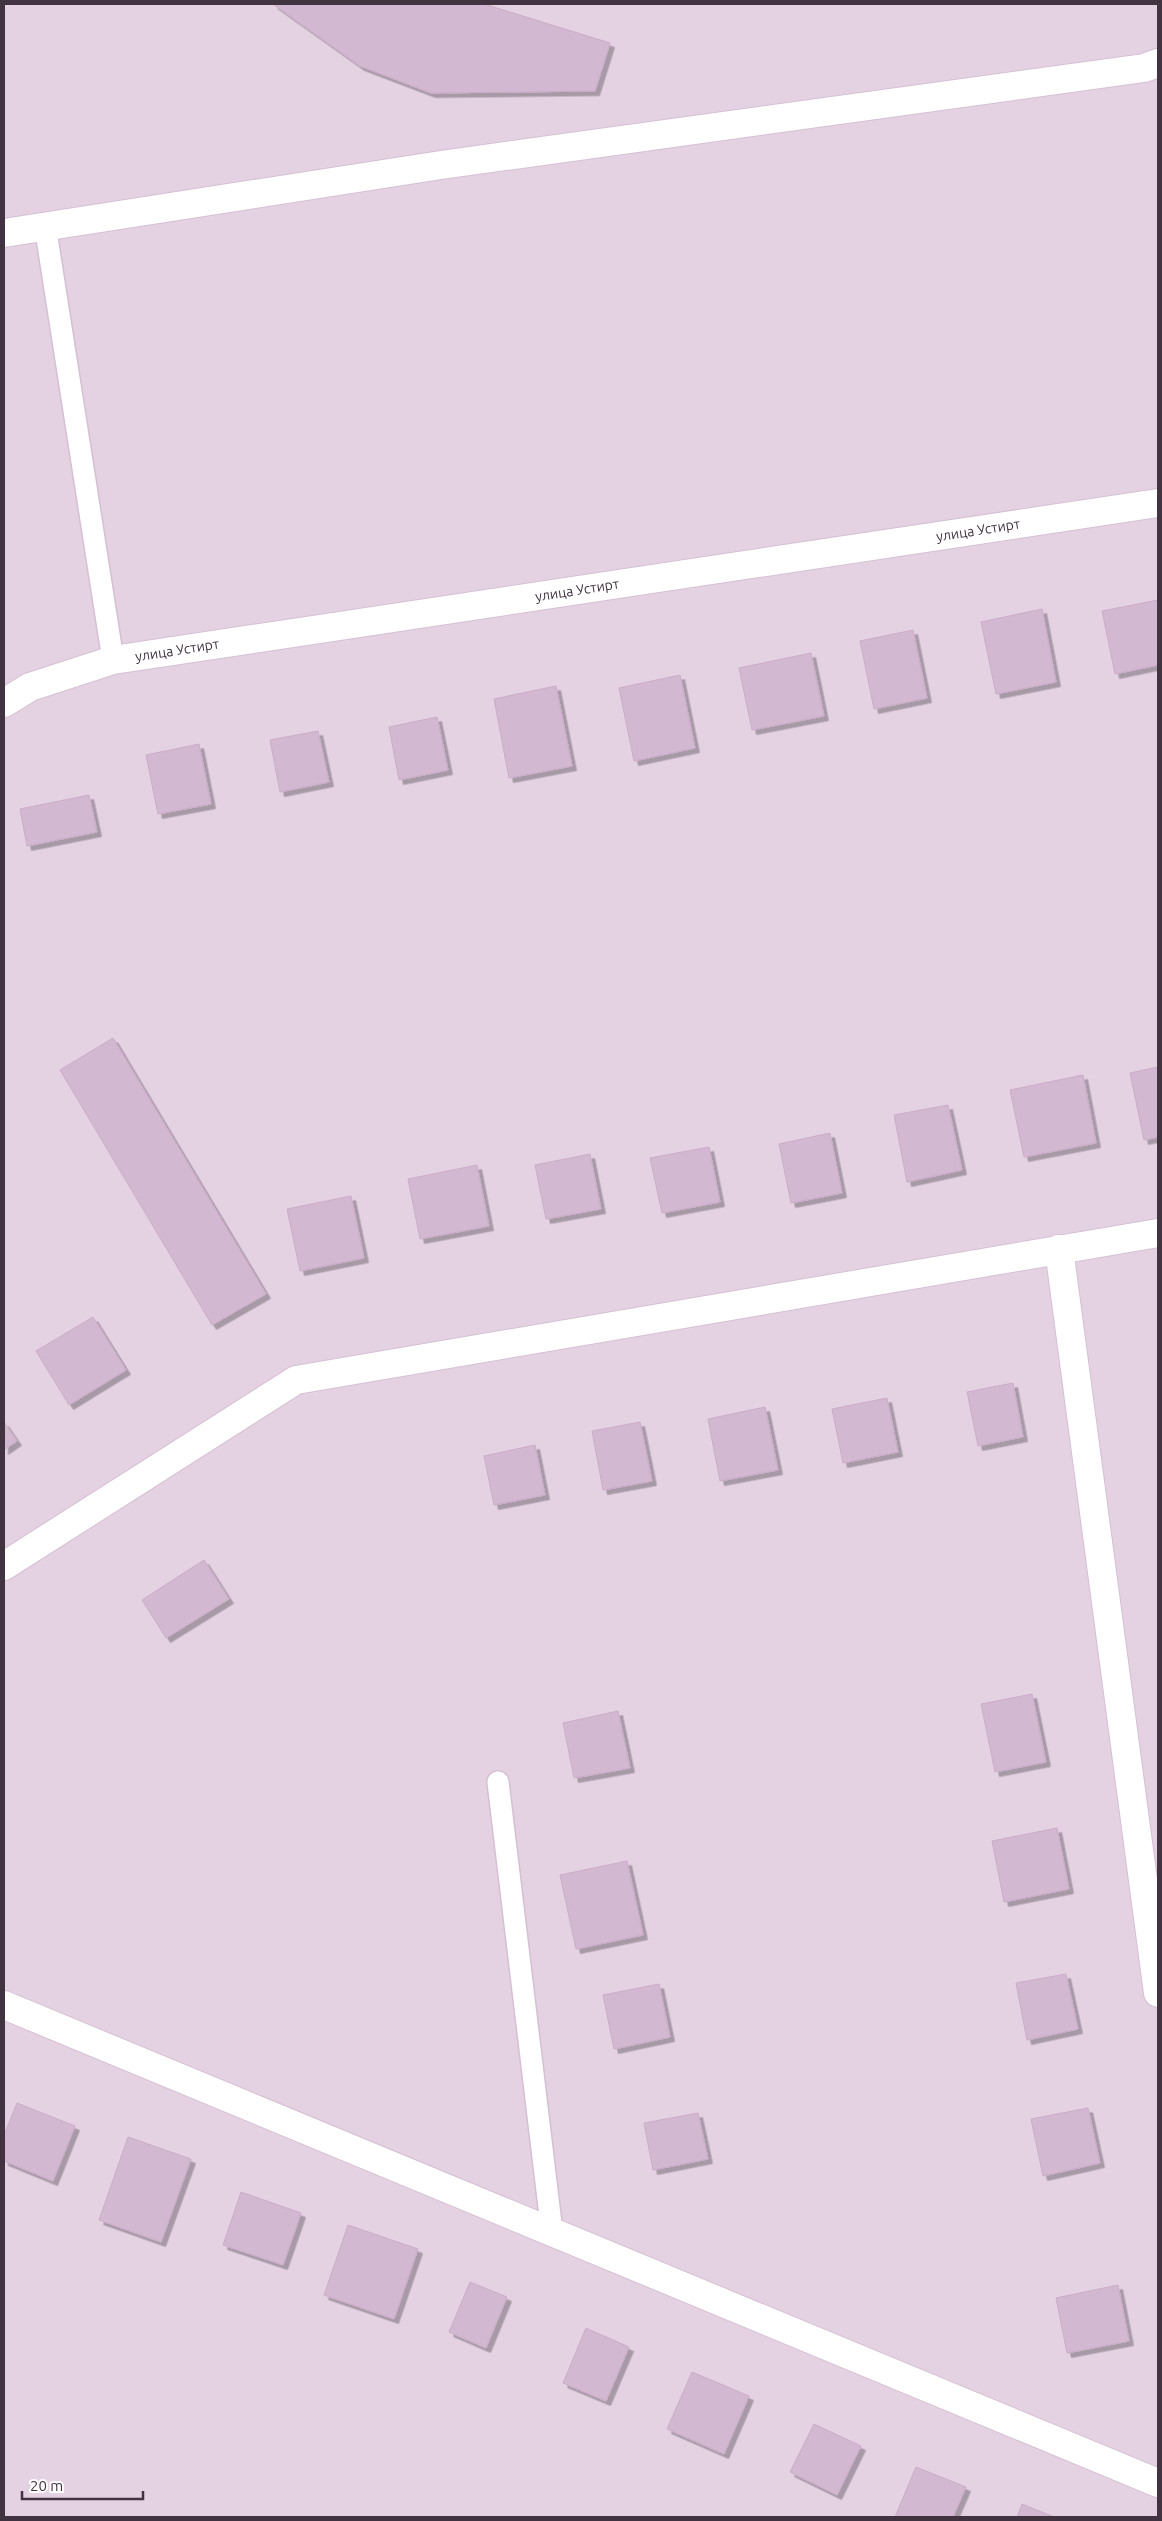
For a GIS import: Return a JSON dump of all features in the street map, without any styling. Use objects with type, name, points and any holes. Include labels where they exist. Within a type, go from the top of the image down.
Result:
[{"type":"street","points":[[4,232],[431,166],[1144,68],[1158,63]]},
{"type":"street","name":"улица Устирт","points":[[4,703],[30,687],[113,660],[1158,503]]},
{"type":"street","points":[[4,1566],[296,1380],[1059,1248],[1158,1233]]},
{"type":"street","points":[[1059,1248],[1158,1993]]},
{"type":"street","points":[[4,2005],[1158,2483]]},
{"type":"lane","points":[[45,225],[113,660]]},
{"type":"lane","points":[[498,1782],[552,2232]]},
{"type":"shaded area","points":[[4,4],[1158,4],[1158,2517],[4,2517]]},
{"type":"building","points":[[273,4],[484,4],[610,43],[595,91],[431,93],[360,66]]},
{"type":"building","points":[[1158,600],[1158,665],[1115,674],[1102,611]]},
{"type":"building","points":[[1042,609],[1056,682],[996,694],[981,622]]},
{"type":"building","points":[[913,630],[927,698],[874,709],[860,641]]},
{"type":"building","points":[[811,653],[824,716],[752,730],[739,668]]},
{"type":"building","points":[[680,675],[695,748],[634,761],[619,688]]},
{"type":"building","points":[[556,686],[572,766],[509,778],[494,699]]},
{"type":"building","points":[[437,717],[448,770],[399,780],[389,727]]},
{"type":"building","points":[[318,731],[329,782],[280,792],[270,740]]},
{"type":"building","points":[[199,744],[211,804],[158,814],[146,755]]},
{"type":"building","points":[[89,795],[97,832],[27,846],[20,809]]},
{"type":"building","points":[[113,1038],[266,1294],[212,1325],[60,1070]]},
{"type":"building","points":[[1158,1067],[1158,1137],[1144,1140],[1130,1073]]},
{"type":"building","points":[[1083,1075],[1096,1143],[1024,1157],[1010,1090]]},
{"type":"building","points":[[948,1105],[962,1170],[907,1182],[894,1115]]},
{"type":"building","points":[[830,1133],[842,1193],[791,1203],[779,1144]]},
{"type":"building","points":[[709,1147],[720,1202],[662,1213],[650,1158]]},
{"type":"building","points":[[590,1154],[601,1209],[546,1219],[535,1165]]},
{"type":"building","points":[[477,1165],[489,1226],[420,1239],[408,1179]]},
{"type":"building","points":[[351,1196],[364,1258],[300,1271],[287,1209]]},
{"type":"building","points":[[93,1317],[126,1370],[69,1405],[36,1351]]},
{"type":"building","points":[[1013,1383],[1023,1437],[978,1446],[967,1392]]},
{"type":"building","points":[[887,1398],[898,1452],[843,1463],[832,1409]]},
{"type":"building","points":[[765,1407],[778,1470],[720,1481],[708,1419]]},
{"type":"building","points":[[4,1422],[17,1441],[4,1450]]},
{"type":"building","points":[[640,1422],[652,1481],[603,1490],[592,1431]]},
{"type":"building","points":[[535,1445],[545,1495],[494,1505],[484,1456]]},
{"type":"building","points":[[204,1560],[229,1599],[166,1638],[142,1600]]},
{"type":"building","points":[[1032,1694],[1046,1762],[995,1772],[981,1704]]},
{"type":"building","points":[[618,1711],[630,1768],[574,1778],[563,1723]]},
{"type":"building","points":[[1057,1828],[1069,1889],[1004,1902],[992,1841]]},
{"type":"building","points":[[627,1861],[643,1935],[576,1949],[560,1875]]},
{"type":"building","points":[[1066,1974],[1078,2029],[1027,2040],[1016,1983]]},
{"type":"building","points":[[659,1984],[670,2037],[614,2049],[603,1995]]},
{"type":"building","points":[[17,2103],[75,2126],[53,2181],[4,2161],[4,2135]]},
{"type":"building","points":[[1088,2108],[1100,2163],[1043,2176],[1031,2119]]},
{"type":"building","points":[[698,2113],[708,2159],[653,2170],[644,2123]]},
{"type":"building","points":[[128,2137],[191,2159],[161,2242],[99,2220]]},
{"type":"building","points":[[241,2192],[301,2213],[283,2265],[223,2245]]},
{"type":"building","points":[[348,2225],[418,2249],[394,2319],[324,2295]]},
{"type":"building","points":[[470,2282],[507,2297],[486,2348],[449,2332]]},
{"type":"building","points":[[1118,2285],[1129,2341],[1067,2353],[1056,2298]]},
{"type":"building","points":[[586,2328],[629,2347],[606,2401],[563,2383]]},
{"type":"building","points":[[692,2372],[749,2396],[724,2454],[667,2429]]},
{"type":"building","points":[[814,2424],[861,2446],[837,2495],[790,2472]]},
{"type":"building","points":[[916,2467],[966,2487],[953,2517],[895,2517]]},
{"type":"building","points":[[1022,2504],[1054,2517],[1017,2517]]}]
